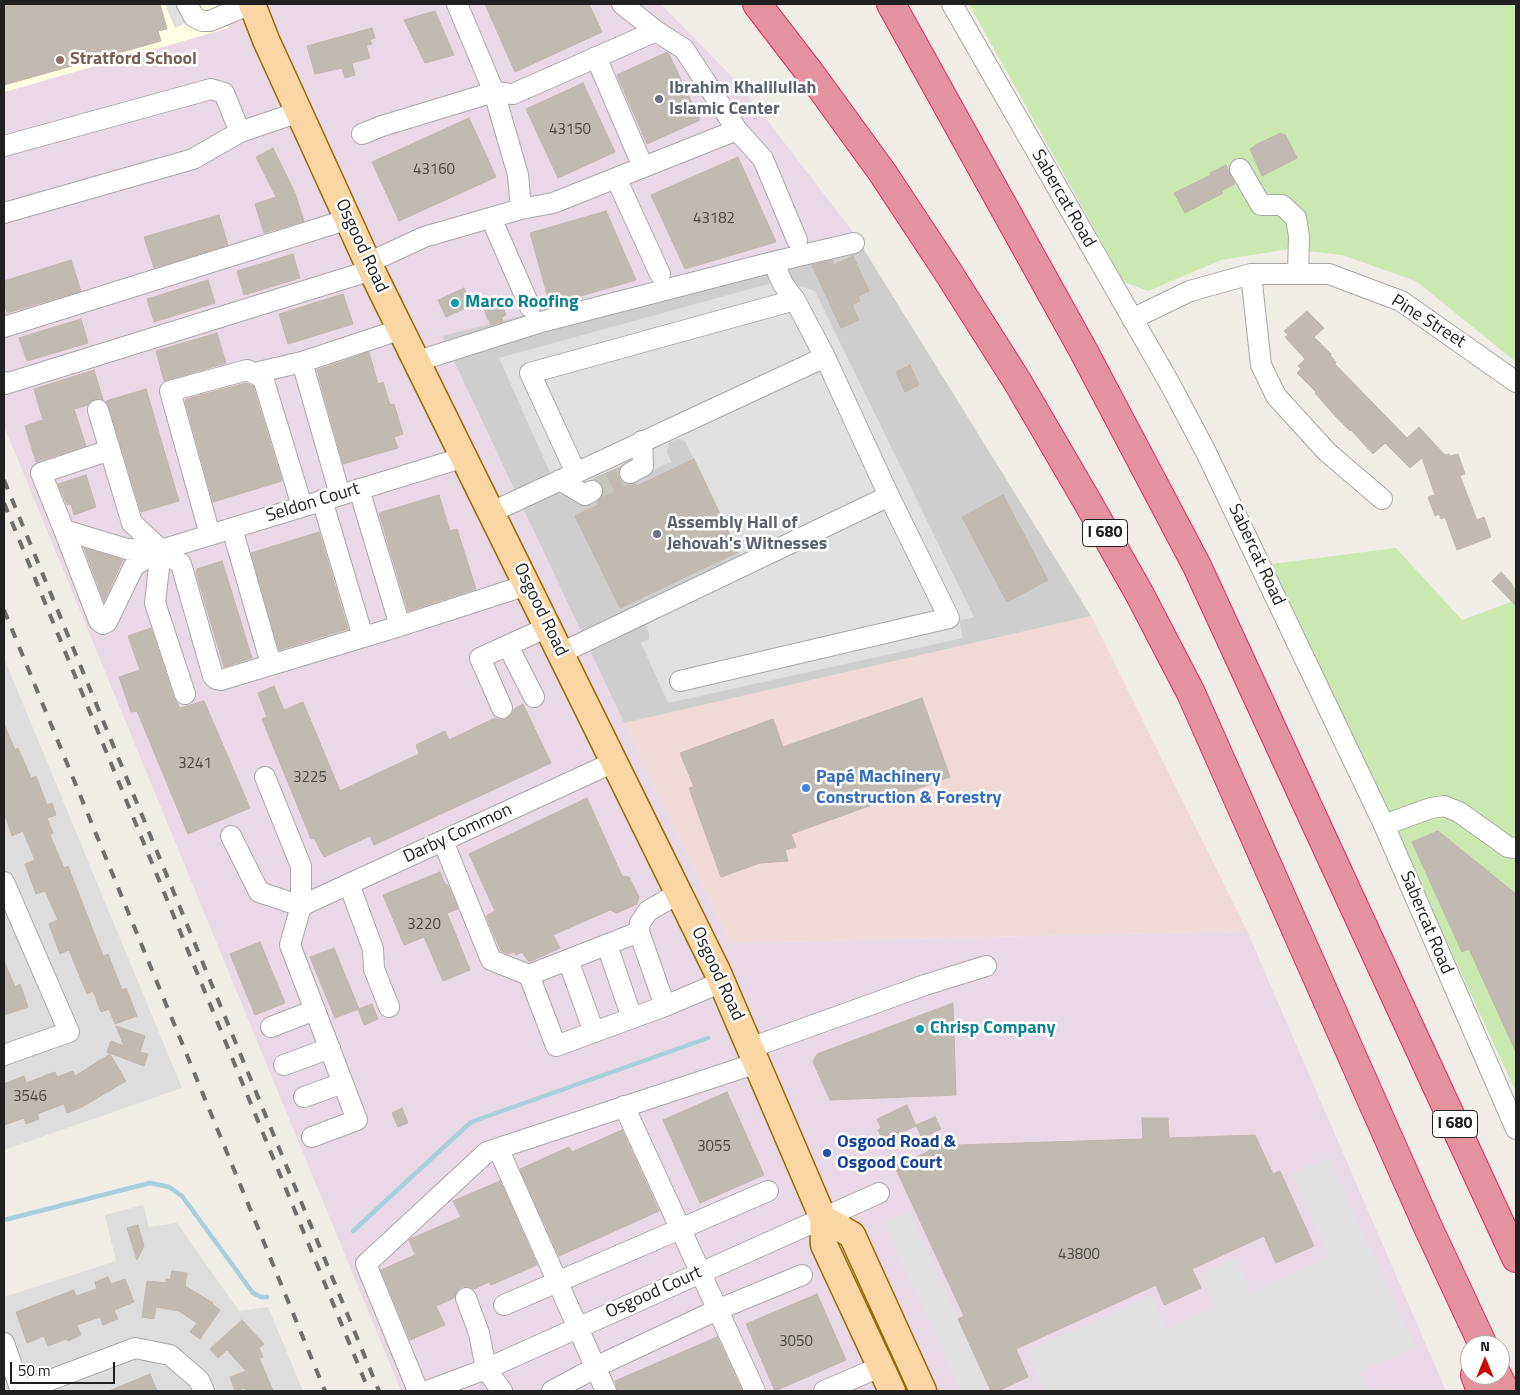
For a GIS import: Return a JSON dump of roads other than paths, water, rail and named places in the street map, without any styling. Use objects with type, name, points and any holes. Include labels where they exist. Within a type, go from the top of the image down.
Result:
[{"type":"highway","name":"I 680","points":[[757,4],[882,172],[948,272],[1022,390],[1139,593],[1191,693],[1427,1225],[1478,1335]]},
{"type":"highway","name":"I 680","points":[[891,4],[1083,350],[1197,566],[1516,1258]]},
{"type":"highway","points":[[1427,1225],[1432,1266],[1460,1335]]},
{"type":"main road","name":"Osgood Road","points":[[251,4],[370,266],[722,982],[823,1218],[824,1245],[892,1391]]},
{"type":"main road","points":[[823,1218],[852,1235],[923,1391]]},
{"type":"street","points":[[187,4],[194,17],[203,21],[210,21],[251,4]]},
{"type":"street","points":[[457,4],[494,92],[518,175],[521,210]]},
{"type":"street","points":[[622,4],[656,31],[684,49],[737,130],[763,158],[797,240]]},
{"type":"street","name":"Sabercat Road","points":[[952,4],[1170,384],[1206,452],[1384,825],[1516,1129]]},
{"type":"street","points":[[362,134],[382,126],[494,92],[512,94],[656,31]]},
{"type":"street","points":[[596,57],[643,167]]},
{"type":"street","points":[[4,146],[211,89],[224,93],[240,132]]},
{"type":"street","points":[[4,213],[193,159],[240,132],[299,112]]},
{"type":"street","points":[[4,382],[5,384],[370,266],[424,236],[552,203],[737,130]]},
{"type":"street","points":[[1240,169],[1261,205],[1282,205],[1296,218],[1299,236],[1298,274]]},
{"type":"street","points":[[616,178],[660,274]]},
{"type":"street","points":[[491,218],[530,307]]},
{"type":"street","points":[[4,327],[348,220]]},
{"type":"street","points":[[418,361],[541,322],[854,243]]},
{"type":"street","points":[[680,681],[949,618],[889,496],[825,357],[795,300],[782,284],[773,262]]},
{"type":"street","points":[[1251,274],[1261,365],[1276,396],[1327,452],[1382,499]]},
{"type":"street","name":"Pine Street","points":[[1132,319],[1190,291],[1251,274],[1329,274],[1401,301],[1516,382]]},
{"type":"street","points":[[592,492],[585,495],[568,476],[530,372],[795,300]]},
{"type":"street","points":[[255,374],[302,362],[402,329]]},
{"type":"street","points":[[492,512],[825,357]]},
{"type":"street","points":[[302,362],[340,495],[363,637]]},
{"type":"street","points":[[210,535],[170,392],[247,370],[263,378],[302,506]]},
{"type":"street","points":[[98,410],[132,523],[161,550],[181,564],[214,678],[221,680],[400,626],[527,585]]},
{"type":"street","points":[[630,473],[643,466],[642,442]]},
{"type":"street","points":[[110,450],[40,473],[99,621],[103,624],[107,622],[134,566],[161,550]]},
{"type":"street","name":"Seldon Court","points":[[161,550],[465,457]]},
{"type":"street","points":[[340,495],[400,626]]},
{"type":"street","points":[[561,653],[889,496]]},
{"type":"street","points":[[232,528],[271,664]]},
{"type":"street","points":[[64,530],[127,549],[161,550]]},
{"type":"street","points":[[161,550],[155,603],[185,694]]},
{"type":"street","points":[[502,708],[480,658],[548,628]]},
{"type":"street","points":[[508,646],[534,697]]},
{"type":"street","name":"Darby Common","points":[[302,906],[614,762]]},
{"type":"street","points":[[265,778],[300,866],[302,906],[290,946],[357,1120],[312,1137]]},
{"type":"street","points":[[1384,825],[1431,808],[1444,806],[1459,812],[1508,847],[1516,848]]},
{"type":"street","points":[[231,836],[259,892],[302,906]]},
{"type":"street","points":[[443,841],[491,960],[529,975],[639,932]]},
{"type":"street","points":[[4,884],[69,1032],[4,1055]]},
{"type":"street","points":[[349,884],[372,949],[374,969],[388,1007]]},
{"type":"street","points":[[665,1006],[639,932],[640,923],[648,911],[679,893]]},
{"type":"street","points":[[607,945],[632,1018]]},
{"type":"street","points":[[568,960],[594,1032]]},
{"type":"street","points":[[418,1391],[366,1264],[487,1152],[624,1106],[925,985],[986,966]]},
{"type":"street","points":[[529,975],[556,1046],[665,1006],[722,982]]},
{"type":"street","points":[[272,1028],[315,1010]]},
{"type":"street","points":[[284,1065],[330,1048]]},
{"type":"street","points":[[304,1097],[343,1083]]},
{"type":"street","points":[[624,1106],[755,1391]]},
{"type":"street","points":[[498,1148],[606,1391]]},
{"type":"street","points":[[504,1305],[768,1190]]},
{"type":"street","name":"Osgood Court","points":[[427,1391],[486,1369],[879,1193]]},
{"type":"street","points":[[552,1391],[596,1367],[717,1310],[802,1275]]},
{"type":"street","points":[[466,1298],[479,1333],[486,1369],[502,1391]]},
{"type":"street","points":[[4,1343],[21,1391],[136,1348],[170,1355],[199,1380],[204,1391]]},
{"type":"street","points":[[824,1391],[880,1367]]},
{"type":"waterway","points":[[353,1231],[471,1122],[708,1038]]},
{"type":"waterway","points":[[4,1220],[150,1183],[169,1187],[182,1196],[253,1293],[261,1297],[267,1297]]},
{"type":"tunnel","points":[[592,491],[630,473]]},
{"type":"railway","points":[[4,480],[379,1391]]},
{"type":"railway","points":[[4,503],[369,1391]]},
{"type":"railway","points":[[4,610],[325,1391]]},
{"type":"place","name":"Stratford School","points":[[60,60]]},
{"type":"place","name":"Ibrahim Khalilullah Islamic Center","points":[[659,99]]},
{"type":"place","name":"Marco Roofing","points":[[455,303]]},
{"type":"place","name":"Assembly Hall of Jehovah's Witnesses","points":[[657,534]]},
{"type":"place","name":"Papé Machinery Construction & Forestry","points":[[806,788]]},
{"type":"place","name":"Chrisp Company","points":[[920,1029]]},
{"type":"place","name":"Osgood Road & Osgood Court","points":[[827,1153]]}]
